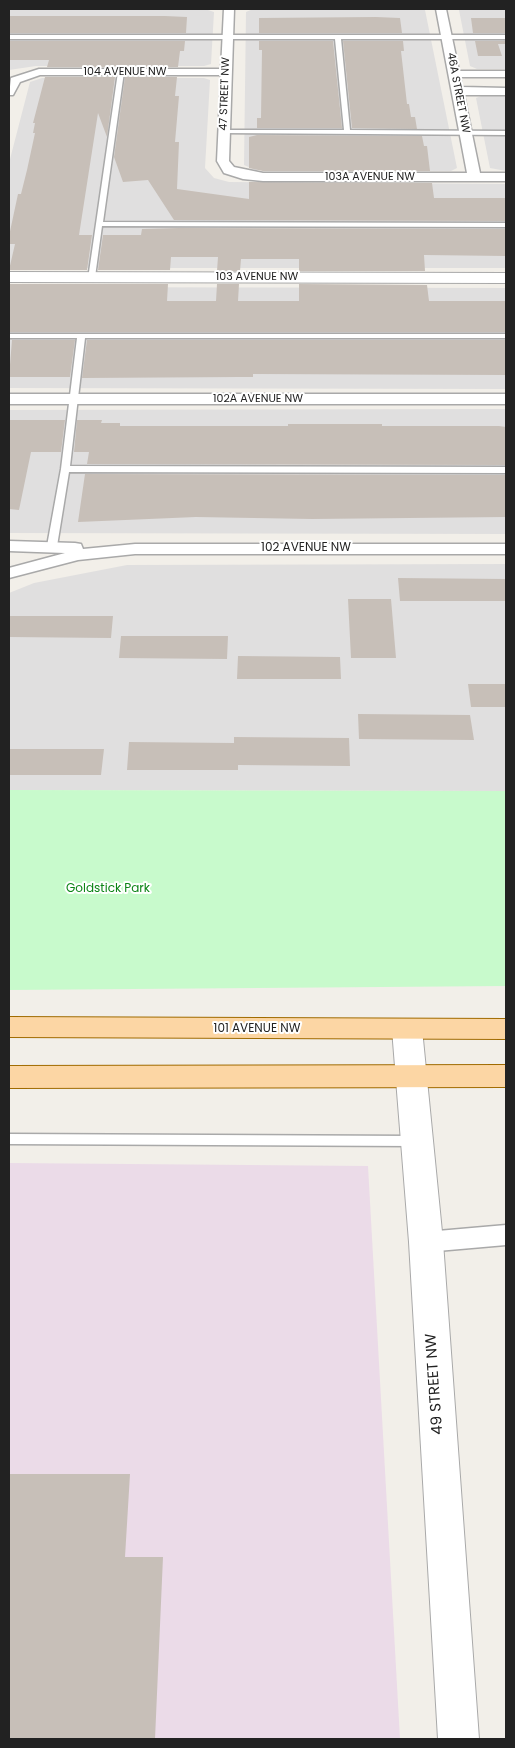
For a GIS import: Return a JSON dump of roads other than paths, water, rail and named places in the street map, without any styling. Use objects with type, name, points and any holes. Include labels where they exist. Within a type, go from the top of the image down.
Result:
[{"type":"main road","name":"101 AVENUE NW","points":[[9,1027],[506,1030]]},
{"type":"main road","points":[[9,1077],[506,1076]]},
{"type":"street","name":"47 STREET NW","points":[[229,9],[224,163],[235,173]]},
{"type":"street","name":"46A STREET NW","points":[[441,9],[474,177]]},
{"type":"street","name":"104 AVENUE NW","points":[[9,92],[12,82],[24,75],[39,72],[227,72]]},
{"type":"street","points":[[454,74],[506,74]]},
{"type":"street","points":[[458,91],[506,91]]},
{"type":"street","name":"103A AVENUE NW","points":[[235,173],[263,177],[506,177]]},
{"type":"street","name":"103 AVENUE NW","points":[[9,277],[506,278]]},
{"type":"street","name":"102A AVENUE NW","points":[[9,399],[506,399]]},
{"type":"street","name":"102 AVENUE NW","points":[[9,546],[52,546],[106,551]]},
{"type":"street","name":"102 AVENUE NW","points":[[9,573],[54,559],[106,551],[186,548],[506,549]]},
{"type":"street","name":"49 STREET NW","points":[[407,1029],[426,1242],[459,1739]]},
{"type":"street","points":[[426,1242],[506,1235]]},
{"type":"lane","points":[[9,37],[506,37]]},
{"type":"lane","points":[[338,37],[347,132]]},
{"type":"lane","points":[[91,277],[121,72]]},
{"type":"lane","points":[[224,132],[506,133]]},
{"type":"lane","points":[[99,224],[506,225]]},
{"type":"lane","points":[[9,336],[506,336]]},
{"type":"lane","points":[[52,546],[65,469],[81,336]]},
{"type":"lane","points":[[65,469],[506,470]]},
{"type":"lane","points":[[9,1139],[416,1141]]},
{"type":"park label","name":"Goldstick Park","points":[[108,889]]}]
